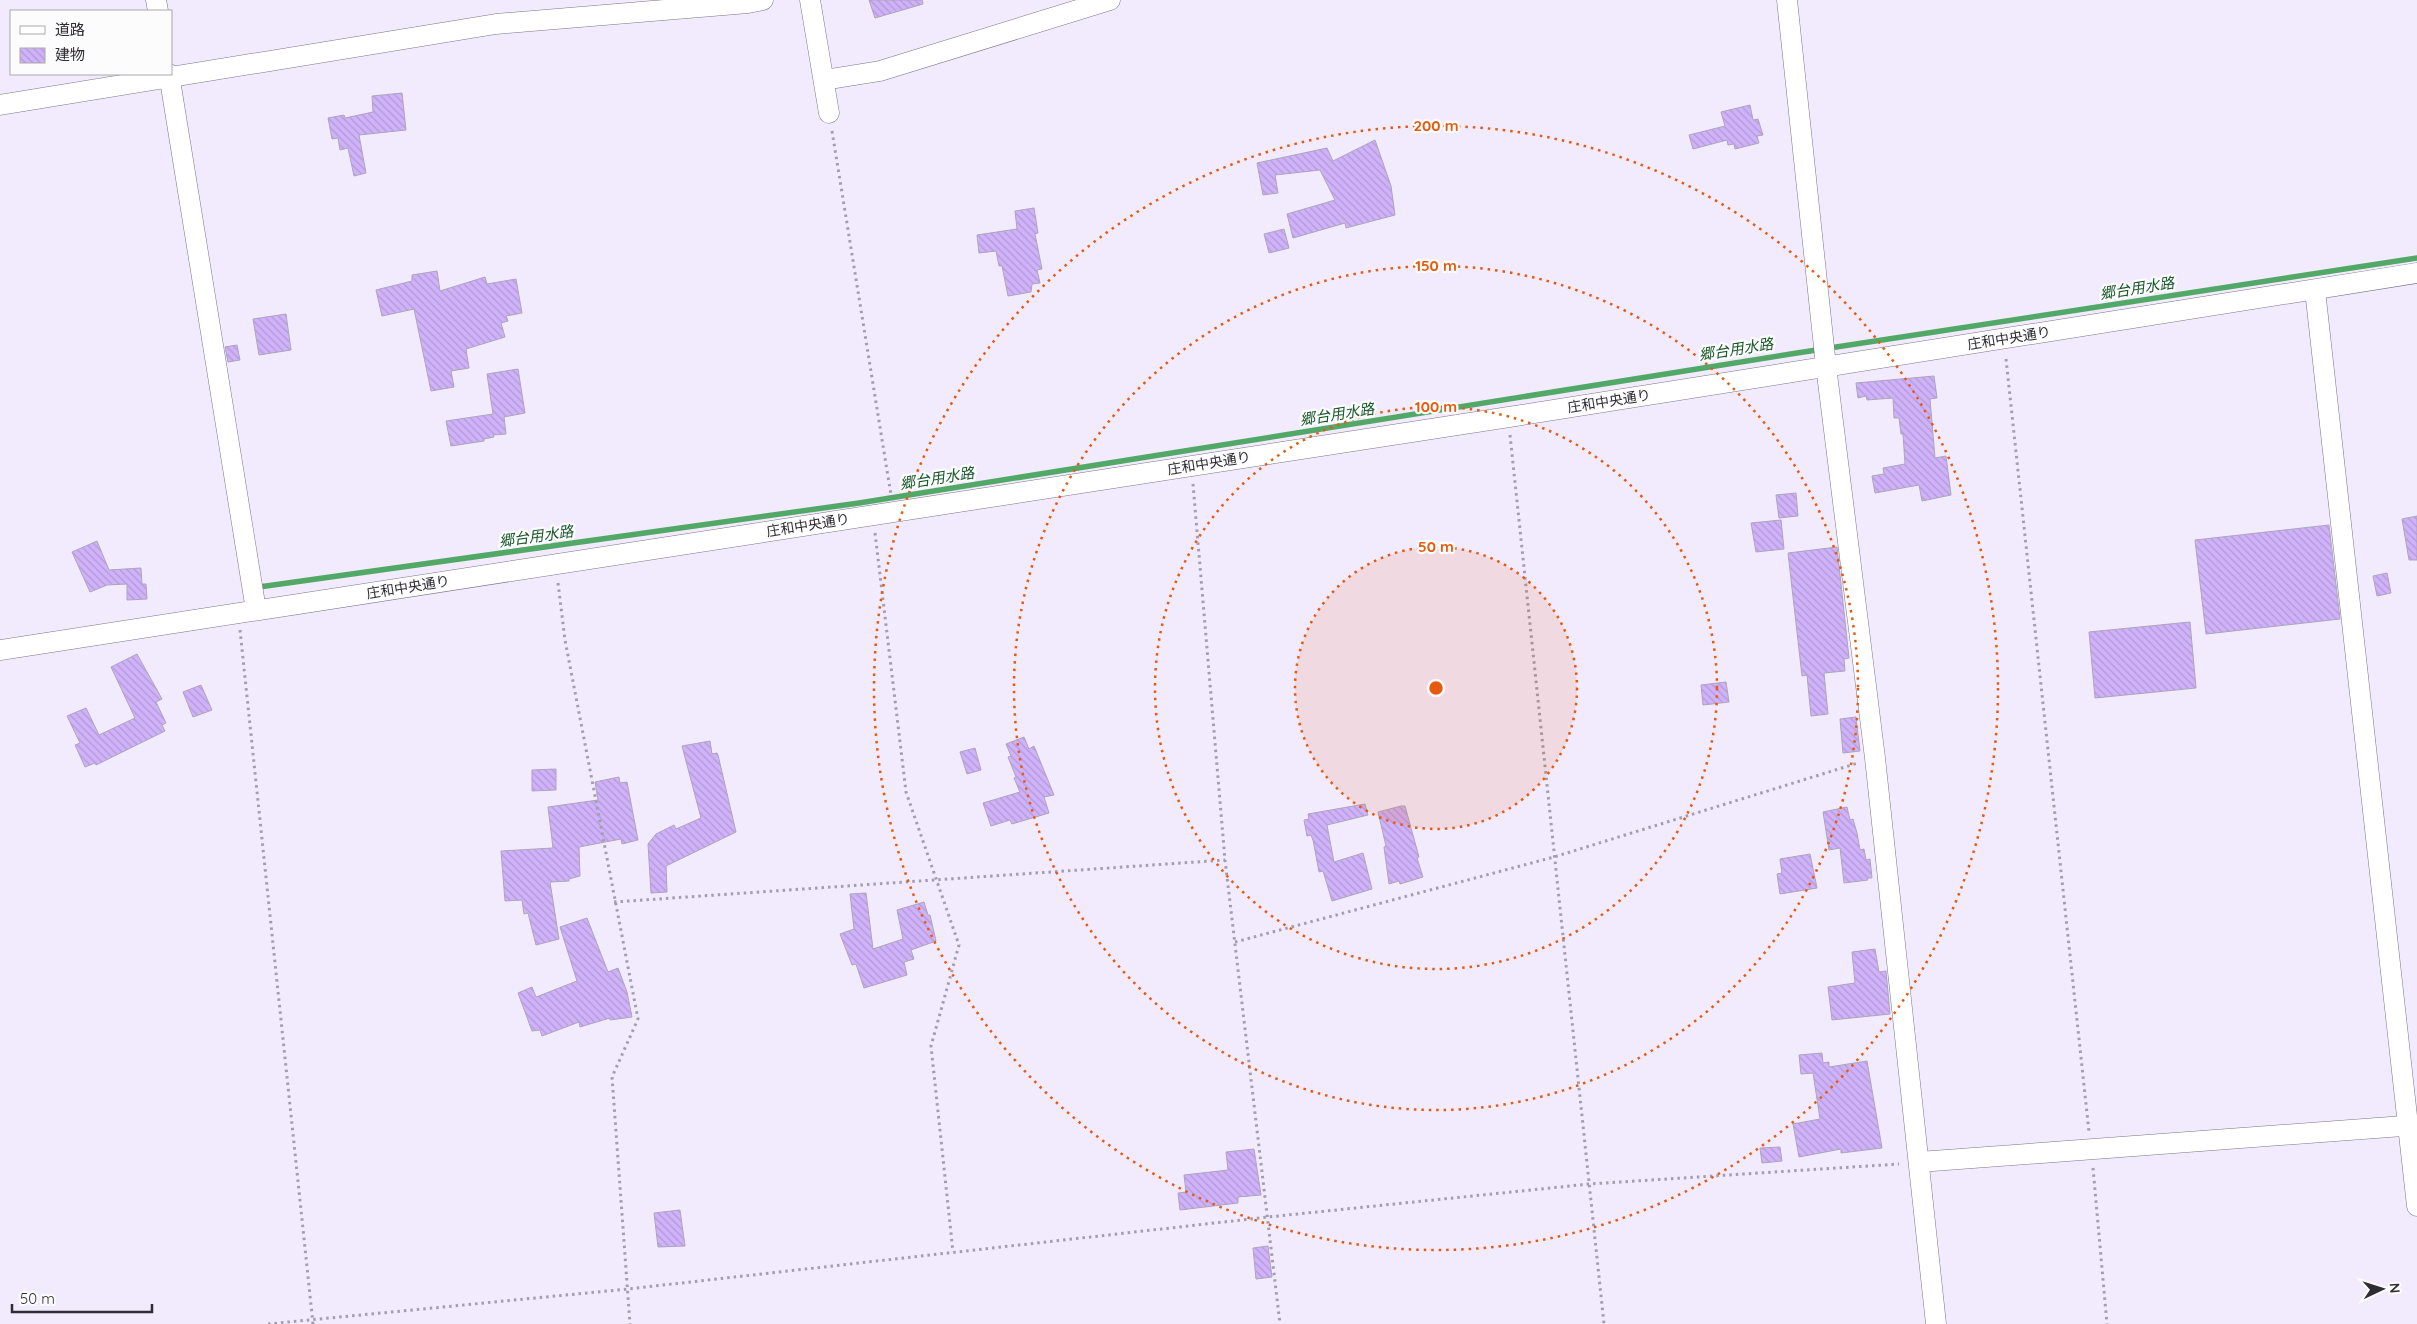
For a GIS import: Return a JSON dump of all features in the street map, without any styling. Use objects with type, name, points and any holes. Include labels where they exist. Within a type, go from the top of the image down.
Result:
[{"type":"street","points":[[172,75],[496,24],[738,4],[763,0]]},
{"type":"street","points":[[810,0],[829,113]]},
{"type":"street","points":[[824,80],[880,71],[1110,0]]},
{"type":"street","points":[[1786,0],[1826,366],[1875,758],[1936,1324]]},
{"type":"street","points":[[0,104],[169,75],[247,611]]},
{"type":"street","name":"庄和中央通り","points":[[0,650],[1509,417],[2417,273]]},
{"type":"street","points":[[2315,290],[2413,1125],[2417,1206]]},
{"type":"street","points":[[1919,1162],[2413,1125]]},
{"type":"path","points":[[829,113],[894,511]]},
{"type":"path","points":[[2006,360],[2091,1150],[2107,1324]]},
{"type":"path","points":[[1509,417],[1604,1324]]},
{"type":"path","points":[[1192,466],[1225,860],[1280,1324]]},
{"type":"path","points":[[873,515],[906,792],[935,881],[960,945],[932,1046],[953,1252]]},
{"type":"path","points":[[556,565],[565,640],[638,1019],[612,1077],[630,1324]]},
{"type":"path","points":[[247,611],[312,1322]]},
{"type":"path","points":[[1235,942],[1554,857],[1875,758]]},
{"type":"path","points":[[614,902],[1225,860]]},
{"type":"path","points":[[268,1324],[312,1322],[628,1289],[1268,1217],[1589,1184],[1750,1175],[1919,1162]]},
{"type":"building","points":[[869,0],[922,0],[923,4],[875,18]]},
{"type":"building","points":[[402,93],[406,130],[359,135],[366,173],[354,176],[348,148],[340,150],[338,138],[332,139],[328,118],[344,115],[345,118],[373,112],[372,96]]},
{"type":"building","points":[[1750,105],[1753,120],[1758,119],[1763,135],[1757,136],[1759,143],[1735,149],[1734,144],[1728,145],[1727,140],[1693,149],[1689,135],[1725,126],[1721,112]]},
{"type":"building","points":[[1375,140],[1391,186],[1395,215],[1346,228],[1345,223],[1293,238],[1287,214],[1335,200],[1320,170],[1275,175],[1278,193],[1263,195],[1257,163],[1327,148],[1333,161]]},
{"type":"building","points":[[1034,208],[1038,233],[1035,234],[1042,269],[1037,270],[1040,283],[1032,284],[1031,292],[1008,296],[1002,266],[999,266],[996,251],[979,253],[977,235],[1017,229],[1015,211]]},
{"type":"building","points":[[1284,229],[1289,248],[1269,253],[1264,234]]},
{"type":"building","points":[[437,271],[440,291],[485,277],[487,284],[516,279],[522,313],[506,316],[508,321],[501,323],[505,337],[466,349],[469,368],[451,371],[454,387],[431,391],[414,309],[382,316],[376,290],[412,281],[412,275]]},
{"type":"building","points":[[286,314],[291,350],[259,355],[253,319]]},
{"type":"building","points":[[237,345],[240,360],[228,362],[225,347]]},
{"type":"building","points":[[518,369],[525,413],[504,417],[506,434],[493,435],[494,437],[484,439],[484,441],[451,446],[446,421],[493,414],[487,374]]},
{"type":"building","points":[[1934,376],[1937,398],[1930,399],[1935,458],[1946,456],[1951,495],[1922,501],[1919,485],[1875,493],[1872,476],[1884,474],[1883,468],[1905,464],[1903,434],[1901,434],[1899,418],[1894,418],[1893,398],[1867,400],[1866,396],[1858,398],[1856,383]]},
{"type":"building","points":[[1796,493],[1798,516],[1779,518],[1776,495]]},
{"type":"building","points":[[2417,516],[2417,560],[2409,560],[2402,519]]},
{"type":"building","points":[[1781,520],[1784,549],[1756,552],[1751,523]]},
{"type":"building","points":[[2329,525],[2340,619],[2206,634],[2195,540]]},
{"type":"building","points":[[97,541],[109,570],[141,568],[142,584],[146,584],[147,599],[127,600],[127,584],[107,585],[90,592],[72,552]]},
{"type":"building","points":[[1837,547],[1849,658],[1844,659],[1845,671],[1824,673],[1828,714],[1811,716],[1807,675],[1802,676],[1788,553]]},
{"type":"building","points":[[2387,573],[2391,593],[2377,596],[2373,576]]},
{"type":"building","points":[[2190,622],[2196,688],[2095,698],[2089,632]]},
{"type":"building","points":[[137,654],[162,699],[156,702],[166,723],[162,725],[165,731],[96,765],[95,763],[85,767],[75,745],[80,743],[67,716],[86,708],[99,735],[135,718],[111,667]]},
{"type":"building","points":[[1726,682],[1729,702],[1703,705],[1701,685]]},
{"type":"building","points":[[201,685],[212,710],[193,717],[183,692]]},
{"type":"building","points":[[1856,717],[1860,751],[1843,753],[1840,719]]},
{"type":"building","points":[[1024,737],[1029,749],[1034,746],[1054,795],[1044,797],[1049,813],[1012,824],[1010,820],[991,826],[983,803],[1020,792],[1014,778],[1016,777],[1008,757],[1011,756],[1006,744]]},
{"type":"building","points":[[710,741],[712,754],[717,753],[718,755],[736,832],[666,866],[667,892],[651,893],[648,844],[656,834],[674,825],[676,829],[701,818],[682,746]]},
{"type":"building","points":[[975,748],[981,770],[967,774],[960,752]]},
{"type":"building","points":[[556,769],[556,790],[532,791],[532,770]]},
{"type":"building","points":[[619,777],[620,783],[627,782],[638,840],[622,844],[621,839],[579,847],[580,876],[569,879],[569,881],[550,882],[559,939],[536,945],[528,913],[524,914],[522,900],[505,901],[501,851],[553,848],[548,807],[598,800],[595,782]]},
{"type":"building","points":[[1365,804],[1368,815],[1327,825],[1334,862],[1363,853],[1372,889],[1332,901],[1323,871],[1319,872],[1313,840],[1311,835],[1307,836],[1304,820],[1309,819],[1308,814]]},
{"type":"building","points":[[1405,806],[1423,877],[1400,884],[1399,881],[1389,884],[1384,847],[1386,846],[1378,812]]},
{"type":"building","points":[[1847,807],[1850,820],[1853,819],[1860,850],[1864,849],[1866,860],[1870,859],[1872,878],[1844,883],[1840,848],[1829,850],[1823,812]]},
{"type":"building","points":[[1810,854],[1817,888],[1780,894],[1777,874],[1782,873],[1780,859]]},
{"type":"building","points":[[866,893],[873,949],[903,939],[897,910],[924,902],[928,915],[930,915],[936,941],[911,950],[914,959],[904,962],[907,975],[864,988],[856,964],[852,965],[840,934],[854,929],[850,894]]},
{"type":"building","points":[[587,918],[608,972],[618,968],[627,992],[632,1017],[610,1020],[610,1018],[580,1027],[579,1022],[542,1036],[540,1030],[532,1031],[518,993],[532,987],[536,997],[577,981],[560,927]]},
{"type":"building","points":[[1875,949],[1879,972],[1886,971],[1890,1014],[1832,1020],[1828,987],[1855,983],[1852,952]]},
{"type":"building","points":[[1822,1053],[1823,1063],[1829,1062],[1829,1067],[1867,1061],[1882,1148],[1841,1153],[1841,1149],[1799,1157],[1793,1124],[1820,1119],[1813,1073],[1801,1074],[1799,1055]]},
{"type":"building","points":[[1780,1147],[1782,1161],[1762,1163],[1760,1148]]},
{"type":"building","points":[[1254,1149],[1261,1195],[1238,1197],[1238,1203],[1180,1210],[1178,1193],[1186,1192],[1184,1175],[1228,1170],[1226,1152]]},
{"type":"building","points":[[680,1210],[685,1246],[658,1247],[654,1213]]},
{"type":"building","points":[[1268,1246],[1272,1277],[1256,1279],[1253,1248]]},
{"type":"waterway","name":"郷台用水路","points":[[259,587],[859,503],[1797,353],[2417,258]]}]
